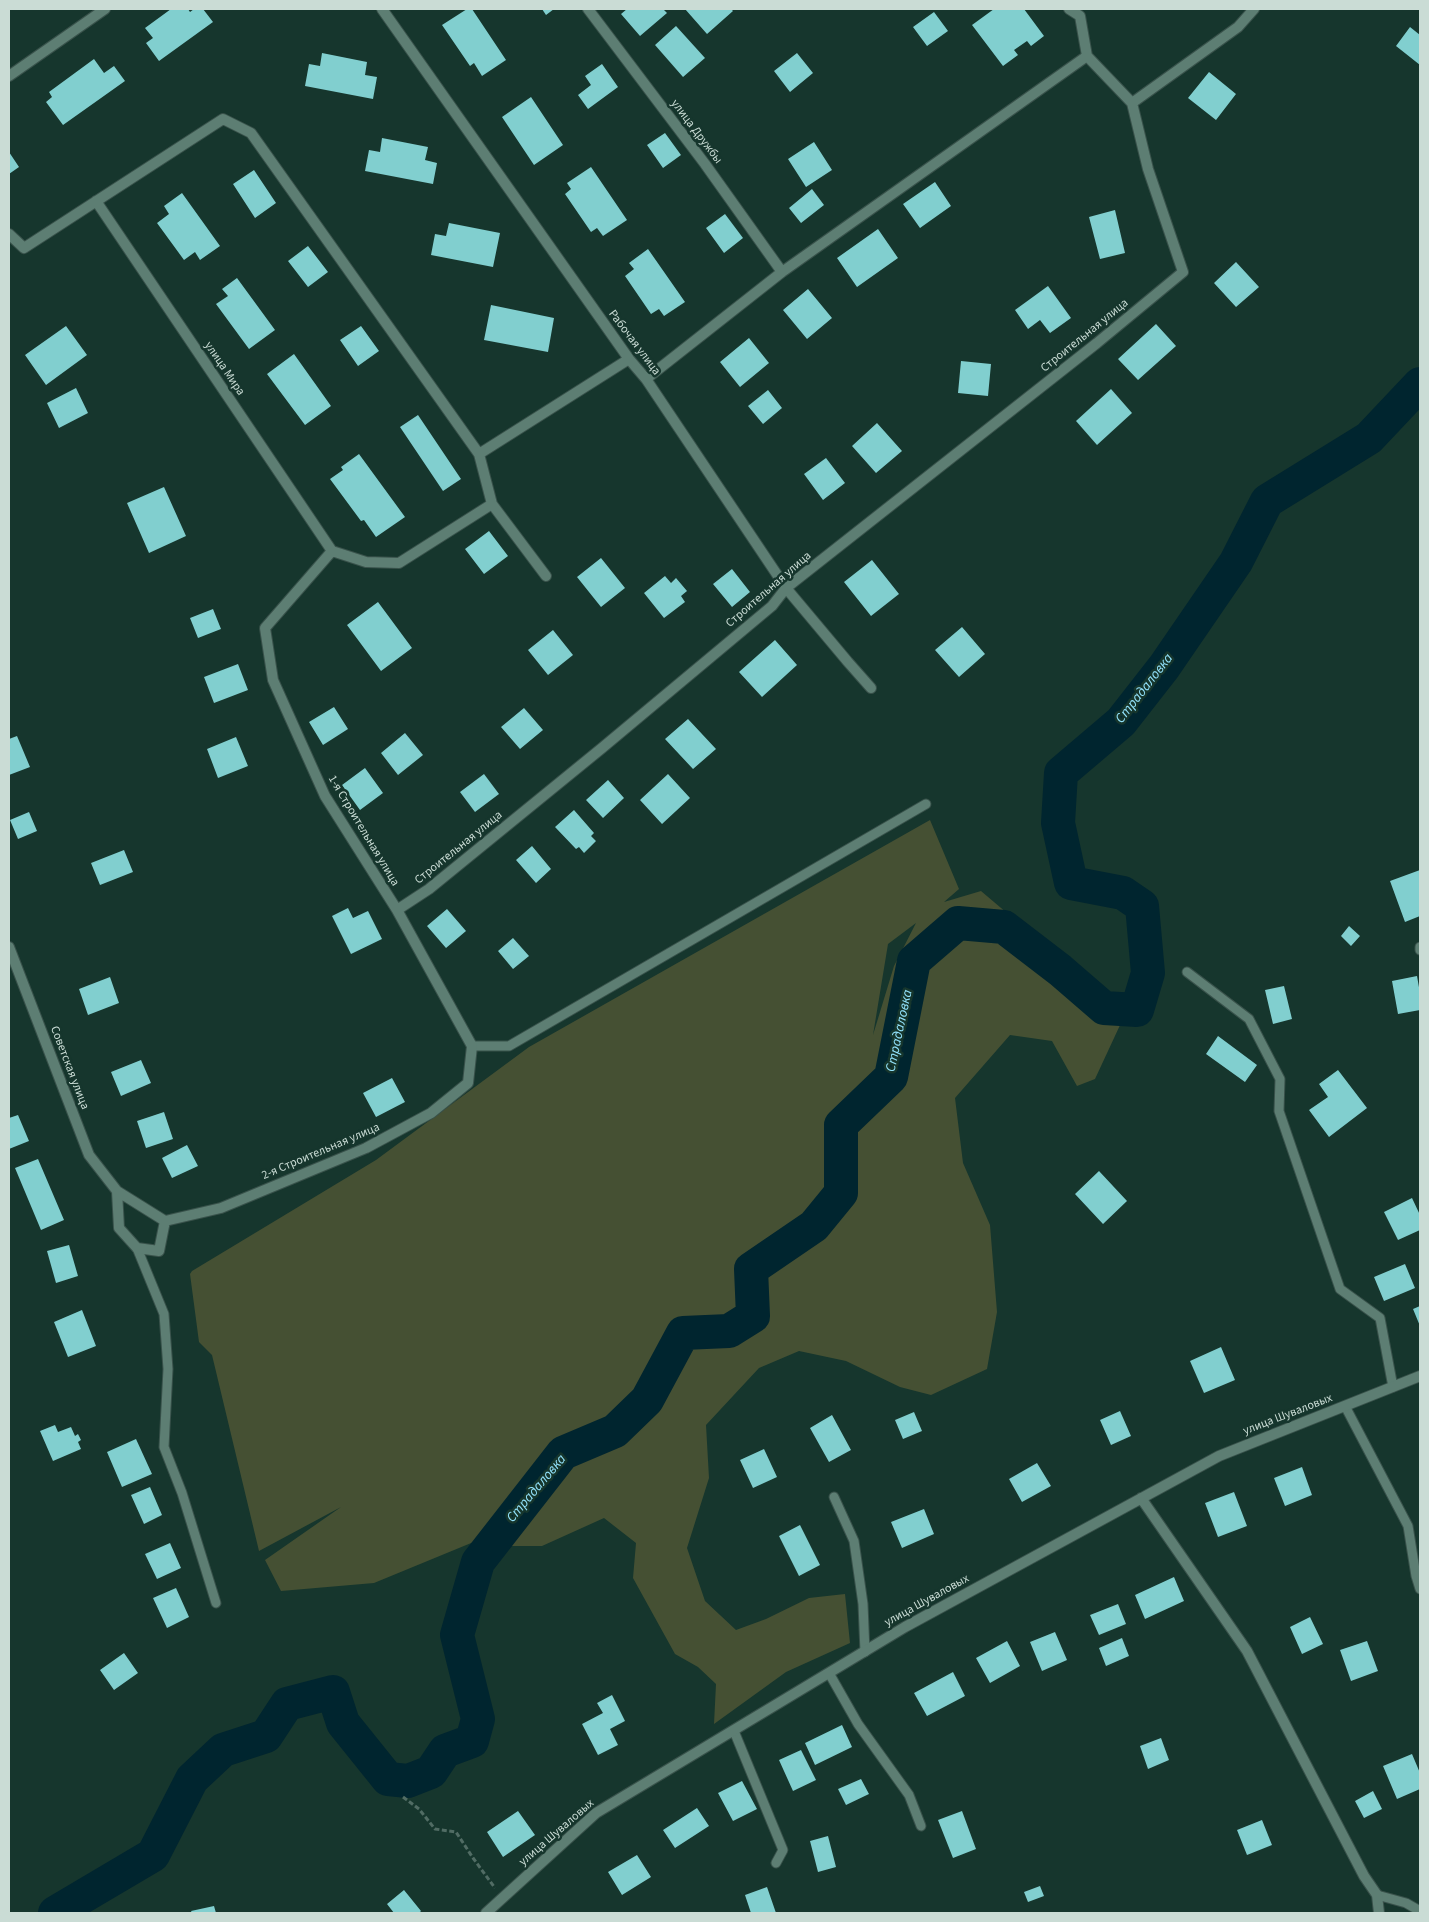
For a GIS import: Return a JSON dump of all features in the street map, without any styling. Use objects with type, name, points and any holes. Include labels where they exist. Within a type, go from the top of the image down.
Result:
[{"type":"street","points":[[9,76],[105,9]]},
{"type":"street","name":"Рабочая улица","points":[[382,9],[629,359],[646,379],[786,588],[871,688]]},
{"type":"street","name":"улица Дружбы","points":[[588,9],[705,164],[782,272]]},
{"type":"street","points":[[1069,9],[1080,16],[1087,56],[1132,103],[1238,27],[1254,9]]},
{"type":"street","points":[[646,379],[782,272],[1087,56]]},
{"type":"street","name":"Строительная улица","points":[[398,910],[429,889],[602,748],[772,606],[786,588],[1097,343],[1183,272],[1148,169],[1132,103]]},
{"type":"street","points":[[9,234],[24,248],[223,119],[251,133],[479,454],[492,504],[546,576]]},
{"type":"street","name":"улица Мира","points":[[96,200],[332,551]]},
{"type":"street","points":[[479,454],[629,359]]},
{"type":"street","points":[[332,551],[366,562],[399,563],[492,504]]},
{"type":"street","name":"1-я Строительная улица","points":[[332,551],[265,628],[273,680],[325,796],[398,910],[472,1046]]},
{"type":"street","name":"Советская улица","points":[[9,947],[89,1155],[117,1191],[165,1221]]},
{"type":"street","name":"2-я Строительная улица","points":[[165,1221],[221,1208],[366,1148],[432,1113],[468,1083],[472,1046]]},
{"type":"street","points":[[117,1191],[119,1228],[137,1248],[160,1250],[165,1221]]},
{"type":"street","name":"улица Шуваловых","points":[[486,1913],[596,1813],[905,1627],[1219,1456],[1420,1376]]},
{"type":"street","points":[[1141,1498],[1247,1651],[1364,1876],[1377,1895],[1379,1913]]},
{"type":"lane","points":[[472,1046],[509,1046],[926,804]]},
{"type":"lane","points":[[1188,972],[1249,1019],[1280,1079],[1279,1111],[1340,1289],[1380,1318],[1393,1387]]},
{"type":"lane","points":[[137,1248],[164,1314],[168,1369],[164,1447],[182,1493],[216,1603]]},
{"type":"lane","points":[[1346,1406],[1408,1526],[1420,1589]]},
{"type":"lane","points":[[834,1497],[854,1541],[863,1604],[865,1652]]},
{"type":"lane","points":[[829,1673],[858,1724],[909,1795],[921,1826]]},
{"type":"lane","points":[[734,1731],[783,1850],[776,1863]]},
{"type":"lane","points":[[1377,1895],[1406,1903],[1420,1911]]},
{"type":"path","points":[[403,1797],[419,1809],[435,1829],[456,1832],[502,1898]]},
{"type":"green space","points":[[930,820],[959,889],[944,902],[981,891],[1027,930],[1083,970],[1121,1023],[1095,1079],[1077,1086],[1052,1041],[1010,1035],[955,1098],[963,1163],[990,1225],[997,1312],[987,1369],[931,1395],[900,1387],[846,1361],[799,1351],[759,1368],[706,1425],[709,1478],[687,1548],[705,1601],[736,1630],[766,1619],[809,1598],[845,1594],[850,1643],[786,1672],[714,1724],[716,1684],[698,1667],[675,1654],[633,1578],[636,1543],[604,1518],[542,1546],[507,1546],[493,1534],[374,1583],[281,1591],[265,1560],[341,1507],[259,1551],[212,1355],[199,1342],[190,1274],[192,1271],[376,1160],[529,1047]],"holes":[[[916,923],[894,966],[873,1035],[888,944]]]},
{"type":"building","points":[[171,9],[188,9],[190,12],[194,9],[203,9],[213,22],[159,61],[146,43],[153,38],[145,28]]},
{"type":"building","points":[[467,9],[472,9],[506,60],[482,76],[474,63],[470,66],[442,25]]},
{"type":"building","points":[[542,9],[554,9],[546,15]]},
{"type":"building","points":[[627,9],[663,9],[667,13],[640,36],[621,14]]},
{"type":"building","points":[[685,9],[731,9],[733,11],[707,34]]},
{"type":"building","points":[[994,9],[1024,9],[1044,36],[1031,46],[1027,41],[1014,50],[1018,55],[1003,66],[972,25]]},
{"type":"building","points":[[934,12],[948,31],[927,46],[913,27]]},
{"type":"building","points":[[676,26],[705,58],[683,77],[655,45]]},
{"type":"building","points":[[1410,27],[1420,35],[1420,65],[1396,46]]},
{"type":"building","points":[[322,53],[367,62],[365,75],[377,77],[373,99],[305,86],[309,64],[320,66]]},
{"type":"building","points":[[797,53],[813,73],[790,92],[774,71]]},
{"type":"building","points":[[94,59],[104,73],[114,66],[125,81],[63,125],[46,102],[52,97],[49,92]]},
{"type":"building","points":[[602,64],[618,87],[588,109],[578,95],[591,85],[585,76]]},
{"type":"building","points":[[1209,72],[1236,94],[1216,120],[1188,98]]},
{"type":"building","points":[[531,97],[563,145],[534,165],[502,117]]},
{"type":"building","points":[[665,133],[681,155],[663,168],[647,145]]},
{"type":"building","points":[[382,138],[428,147],[425,160],[437,163],[433,184],[365,171],[369,150],[380,152]]},
{"type":"building","points":[[814,142],[832,170],[806,187],[788,159]]},
{"type":"building","points":[[9,152],[19,167],[9,174]]},
{"type":"building","points":[[591,167],[627,220],[603,236],[597,228],[591,232],[565,194],[571,189],[567,183]]},
{"type":"building","points":[[254,170],[276,203],[255,218],[233,184]]},
{"type":"building","points":[[935,182],[951,206],[920,228],[903,204]]},
{"type":"building","points":[[812,189],[824,205],[801,223],[789,208]]},
{"type":"building","points":[[182,193],[220,246],[200,260],[195,252],[184,260],[157,223],[169,214],[164,206]]},
{"type":"building","points":[[1115,210],[1125,253],[1100,259],[1089,217]]},
{"type":"building","points":[[725,214],[743,238],[724,253],[706,228]]},
{"type":"building","points":[[449,223],[500,233],[493,267],[431,255],[435,234],[446,236]]},
{"type":"building","points":[[878,229],[898,258],[857,287],[837,258]]},
{"type":"building","points":[[308,246],[328,272],[308,287],[288,261]]},
{"type":"building","points":[[648,249],[685,302],[664,316],[659,309],[651,314],[625,276],[634,269],[629,263]]},
{"type":"building","points":[[1236,262],[1259,287],[1236,307],[1214,283]]},
{"type":"building","points":[[237,278],[275,330],[249,349],[216,304],[228,296],[222,289]]},
{"type":"building","points":[[1048,286],[1071,318],[1050,333],[1040,320],[1028,329],[1015,310]]},
{"type":"building","points":[[808,289],[832,318],[807,339],[783,310]]},
{"type":"building","points":[[491,305],[554,318],[548,352],[484,340]]},
{"type":"building","points":[[1156,324],[1176,346],[1138,380],[1118,359]]},
{"type":"building","points":[[66,326],[87,355],[46,385],[25,355]]},
{"type":"building","points":[[361,326],[379,351],[358,366],[340,340]]},
{"type":"building","points":[[749,338],[769,363],[740,387],[720,362]]},
{"type":"building","points":[[294,354],[331,406],[305,425],[267,374]]},
{"type":"building","points":[[961,361],[991,364],[988,396],[958,393]]},
{"type":"building","points":[[76,388],[88,413],[59,428],[47,403]]},
{"type":"building","points":[[1111,389],[1132,413],[1097,445],[1076,421]]},
{"type":"building","points":[[768,390],[782,408],[763,424],[748,406]]},
{"type":"building","points":[[418,415],[461,479],[443,491],[400,427]]},
{"type":"building","points":[[877,423],[902,451],[876,473],[852,446]]},
{"type":"building","points":[[359,454],[405,517],[376,537],[364,520],[361,521],[330,479],[343,470],[341,467]]},
{"type":"building","points":[[826,458],[845,483],[823,500],[804,474]]},
{"type":"building","points":[[164,487],[186,536],[149,553],[127,503]]},
{"type":"building","points":[[489,531],[508,556],[484,574],[465,549]]},
{"type":"building","points":[[601,558],[625,588],[601,607],[577,577]]},
{"type":"building","points":[[872,560],[899,594],[871,616],[844,582]]},
{"type":"building","points":[[732,569],[750,592],[732,607],[713,584]]},
{"type":"building","points":[[665,576],[671,583],[676,578],[687,591],[681,596],[685,602],[664,618],[644,593]]},
{"type":"building","points":[[378,602],[412,648],[381,671],[347,625]]},
{"type":"building","points":[[213,609],[221,629],[198,638],[190,618]]},
{"type":"building","points":[[962,627],[985,654],[959,677],[935,650]]},
{"type":"building","points":[[553,630],[573,655],[548,675],[528,650]]},
{"type":"building","points":[[775,640],[797,665],[762,697],[739,672]]},
{"type":"building","points":[[238,664],[248,690],[214,703],[204,677]]},
{"type":"building","points":[[334,707],[348,729],[323,745],[309,722]]},
{"type":"building","points":[[524,708],[543,730],[520,749],[501,727]]},
{"type":"building","points":[[688,719],[716,749],[693,769],[665,739]]},
{"type":"building","points":[[405,733],[423,755],[398,775],[381,753]]},
{"type":"building","points":[[17,736],[30,767],[9,775],[9,739]]},
{"type":"building","points":[[236,737],[248,766],[218,778],[207,749]]},
{"type":"building","points":[[365,768],[383,793],[360,810],[342,785]]},
{"type":"building","points":[[484,774],[499,794],[475,812],[460,792]]},
{"type":"building","points":[[668,774],[690,798],[662,824],[640,800]]},
{"type":"building","points":[[608,780],[624,798],[603,818],[586,800]]},
{"type":"building","points":[[574,810],[594,833],[591,836],[596,841],[584,853],[579,847],[576,849],[555,827]]},
{"type":"building","points":[[29,812],[37,831],[18,839],[10,820]]},
{"type":"building","points":[[532,846],[551,869],[536,883],[516,860]]},
{"type":"building","points":[[124,850],[133,872],[100,885],[91,863]]},
{"type":"building","points":[[1420,870],[1420,916],[1405,922],[1390,881]]},
{"type":"building","points":[[348,908],[353,918],[368,911],[382,939],[351,954],[332,916]]},
{"type":"building","points":[[447,909],[466,931],[446,948],[427,926]]},
{"type":"building","points":[[1349,926],[1360,936],[1351,946],[1341,936]]},
{"type":"building","points":[[513,938],[529,956],[513,969],[498,951]]},
{"type":"building","points":[[1417,976],[1420,1010],[1398,1014],[1392,981]]},
{"type":"building","points":[[110,977],[119,1003],[88,1015],[79,989]]},
{"type":"building","points":[[1284,986],[1292,1019],[1273,1024],[1265,990]]},
{"type":"building","points":[[1218,1036],[1257,1065],[1245,1082],[1206,1054]]},
{"type":"building","points":[[141,1060],[151,1083],[121,1096],[111,1072]]},
{"type":"building","points":[[1338,1070],[1367,1108],[1329,1137],[1309,1110],[1328,1097],[1319,1084]]},
{"type":"building","points":[[392,1078],[405,1102],[376,1117],[363,1093]]},
{"type":"building","points":[[164,1112],[173,1139],[146,1148],[137,1121]]},
{"type":"building","points":[[18,1115],[29,1141],[9,1149],[9,1118]]},
{"type":"building","points":[[187,1145],[198,1166],[172,1178],[162,1158]]},
{"type":"building","points":[[38,1159],[64,1220],[41,1230],[15,1168]]},
{"type":"building","points":[[1099,1171],[1127,1201],[1103,1224],[1075,1194]]},
{"type":"building","points":[[1412,1198],[1420,1215],[1420,1230],[1398,1240],[1384,1212]]},
{"type":"building","points":[[69,1245],[78,1276],[56,1283],[47,1251]]},
{"type":"building","points":[[1405,1264],[1415,1288],[1384,1301],[1374,1277]]},
{"type":"building","points":[[1420,1306],[1420,1326],[1413,1309]]},
{"type":"building","points":[[82,1310],[96,1346],[68,1357],[54,1322]]},
{"type":"building","points":[[1221,1347],[1235,1380],[1204,1393],[1190,1361]]},
{"type":"building","points":[[1120,1411],[1131,1436],[1111,1445],[1100,1420]]},
{"type":"building","points":[[914,1412],[922,1431],[903,1439],[895,1420]]},
{"type":"building","points":[[832,1415],[851,1450],[829,1462],[810,1428]]},
{"type":"building","points":[[55,1425],[58,1432],[71,1427],[75,1436],[78,1434],[81,1440],[78,1442],[81,1449],[53,1461],[40,1431]]},
{"type":"building","points":[[136,1439],[152,1474],[122,1487],[107,1452]]},
{"type":"building","points":[[764,1449],[777,1477],[753,1488],[740,1460]]},
{"type":"building","points":[[1037,1463],[1051,1486],[1022,1502],[1009,1479]]},
{"type":"building","points":[[1302,1467],[1312,1495],[1285,1506],[1274,1478]]},
{"type":"building","points":[[150,1487],[162,1515],[144,1524],[131,1495]]},
{"type":"building","points":[[1234,1492],[1247,1526],[1218,1537],[1205,1503]]},
{"type":"building","points":[[924,1509],[934,1534],[902,1548],[891,1522]]},
{"type":"building","points":[[800,1525],[820,1565],[799,1576],[779,1536]]},
{"type":"building","points":[[170,1543],[181,1568],[157,1579],[145,1554]]},
{"type":"building","points":[[1174,1577],[1184,1601],[1145,1619],[1135,1595]]},
{"type":"building","points":[[176,1588],[189,1617],[167,1628],[153,1598]]},
{"type":"building","points":[[1118,1604],[1126,1624],[1099,1635],[1090,1615]]},
{"type":"building","points":[[1310,1617],[1323,1644],[1302,1654],[1290,1627]]},
{"type":"building","points":[[1055,1632],[1067,1660],[1042,1671],[1030,1642]]},
{"type":"building","points":[[1122,1638],[1129,1656],[1106,1666],[1099,1648]]},
{"type":"building","points":[[1007,1641],[1020,1666],[990,1683],[976,1658]]},
{"type":"building","points":[[1367,1641],[1378,1671],[1351,1681],[1340,1650]]},
{"type":"building","points":[[124,1653],[138,1673],[114,1690],[100,1670]]},
{"type":"building","points":[[953,1672],[965,1696],[927,1716],[914,1693]]},
{"type":"building","points":[[612,1695],[625,1721],[610,1729],[618,1745],[598,1755],[582,1724],[603,1713],[597,1703]]},
{"type":"building","points":[[842,1725],[852,1747],[815,1765],[805,1743]]},
{"type":"building","points":[[1161,1738],[1169,1760],[1148,1769],[1140,1746]]},
{"type":"building","points":[[801,1750],[816,1780],[793,1791],[779,1760]]},
{"type":"building","points":[[1412,1754],[1420,1773],[1420,1789],[1397,1799],[1383,1766]]},
{"type":"building","points":[[861,1779],[869,1794],[846,1805],[838,1789]]},
{"type":"building","points":[[742,1781],[757,1809],[733,1821],[718,1793]]},
{"type":"building","points":[[1373,1791],[1382,1809],[1364,1818],[1355,1801]]},
{"type":"building","points":[[697,1808],[709,1826],[675,1848],[663,1830]]},
{"type":"building","points":[[518,1811],[535,1835],[503,1857],[487,1832]]},
{"type":"building","points":[[962,1811],[976,1849],[953,1858],[938,1820]]},
{"type":"building","points":[[1262,1820],[1272,1845],[1247,1855],[1237,1830]]},
{"type":"building","points":[[828,1836],[836,1867],[818,1872],[810,1841]]},
{"type":"building","points":[[637,1855],[651,1877],[622,1895],[608,1872]]},
{"type":"building","points":[[1040,1886],[1044,1896],[1028,1902],[1024,1892]]},
{"type":"building","points":[[767,1887],[776,1913],[751,1913],[745,1895]]},
{"type":"building","points":[[404,1890],[421,1911],[419,1913],[394,1913],[387,1904]]},
{"type":"building","points":[[214,1906],[216,1913],[192,1913],[191,1911]]},
{"type":"waterway","name":"Страдаловка","points":[[55,1913],[153,1855],[192,1779],[223,1750],[266,1736],[287,1704],[333,1692],[343,1723],[388,1779],[408,1781],[431,1772],[445,1751],[472,1741],[478,1719],[457,1635],[478,1562],[563,1453],[615,1431],[647,1400],[683,1333],[729,1331],[753,1316],[751,1269],[814,1226],[841,1193],[841,1125],[891,1077],[914,961],[958,923],[1004,927],[1060,970],[1104,1008],[1137,1010],[1148,973],[1142,906],[1123,893],[1071,883],[1058,823],[1061,773],[1121,722],[1164,667],[1236,562],[1267,501],[1369,438],[1420,384]]}]
